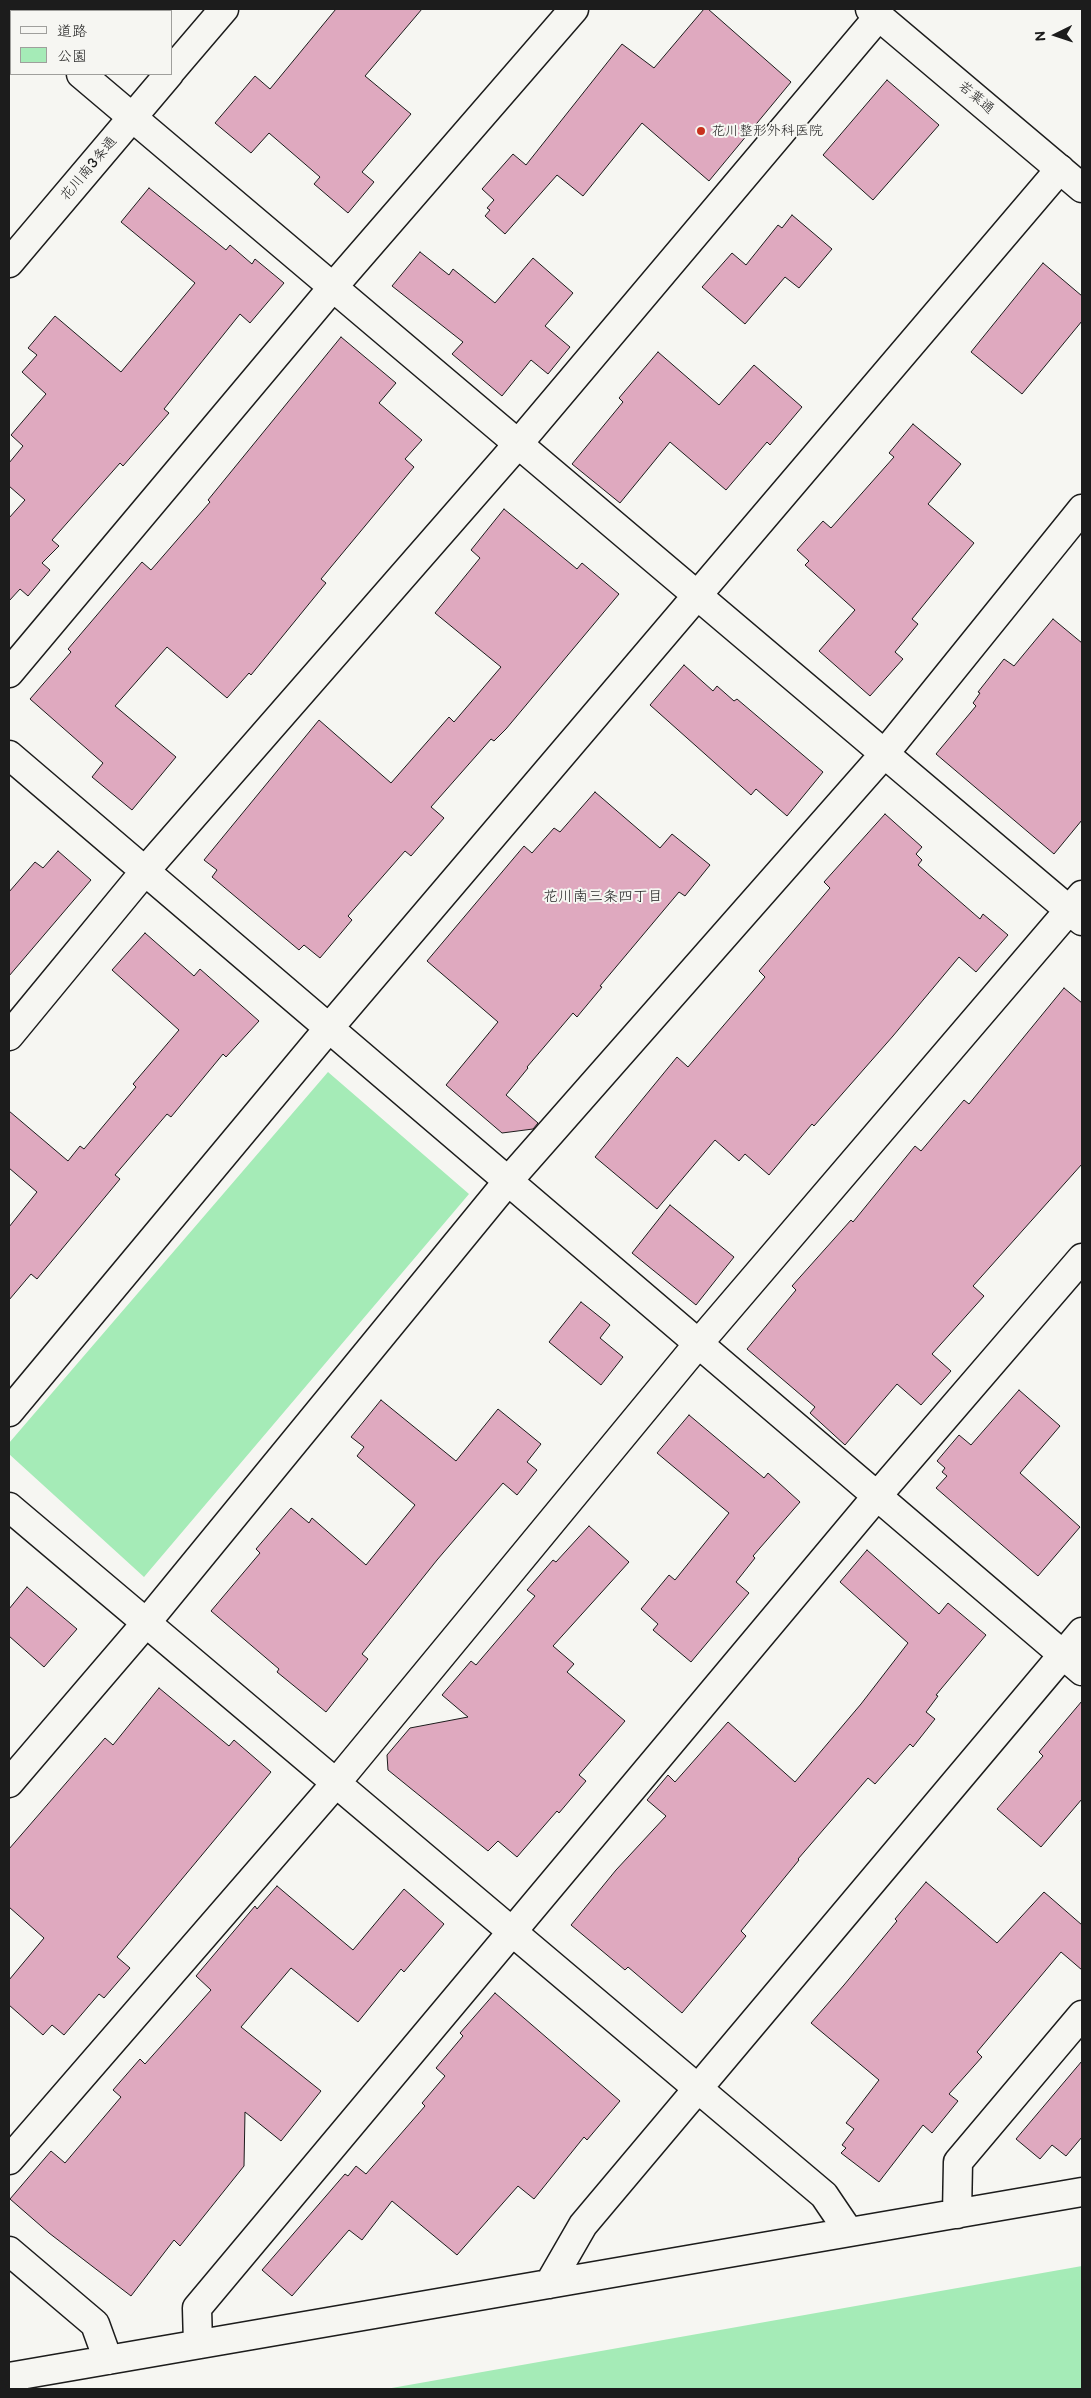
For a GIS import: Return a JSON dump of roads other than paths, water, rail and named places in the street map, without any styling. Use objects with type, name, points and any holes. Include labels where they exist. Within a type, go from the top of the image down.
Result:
[{"type":"street","name":"花川南3条通","points":[[172,70],[224,9]]},
{"type":"street","points":[[9,673],[333,288],[574,9]]},
{"type":"street","points":[[9,1036],[145,871],[518,444],[874,12]]},
{"type":"street","name":"若葉通","points":[[874,12],[1082,188]]},
{"type":"street","points":[[9,2160],[336,1783],[698,1344],[1078,909],[885,753],[82,75]]},
{"type":"street","name":"花川南3条通","points":[[9,263],[167,75]]},
{"type":"street","points":[[9,1412],[329,1028],[1060,169]]},
{"type":"street","points":[[9,1783],[146,1623],[508,1181],[885,753],[1082,509]]},
{"type":"street","points":[[9,755],[1073,1663]]},
{"type":"street","points":[[198,2344],[197,2308],[877,1496],[1082,1258]]},
{"type":"street","points":[[9,1507],[824,2195],[849,2232]]},
{"type":"street","points":[[549,2284],[583,2225],[1073,1663],[1082,1632]]},
{"type":"street","points":[[957,2214],[958,2162],[1082,2015]]},
{"type":"street","points":[[9,2377],[1082,2192]]},
{"type":"street","points":[[9,2250],[95,2324],[108,2360]]},
{"type":"place","name":"花川整形外科医院","points":[[701,131]]},
{"type":"district","name":"花川南三条四丁目","points":[[603,897]]}]
